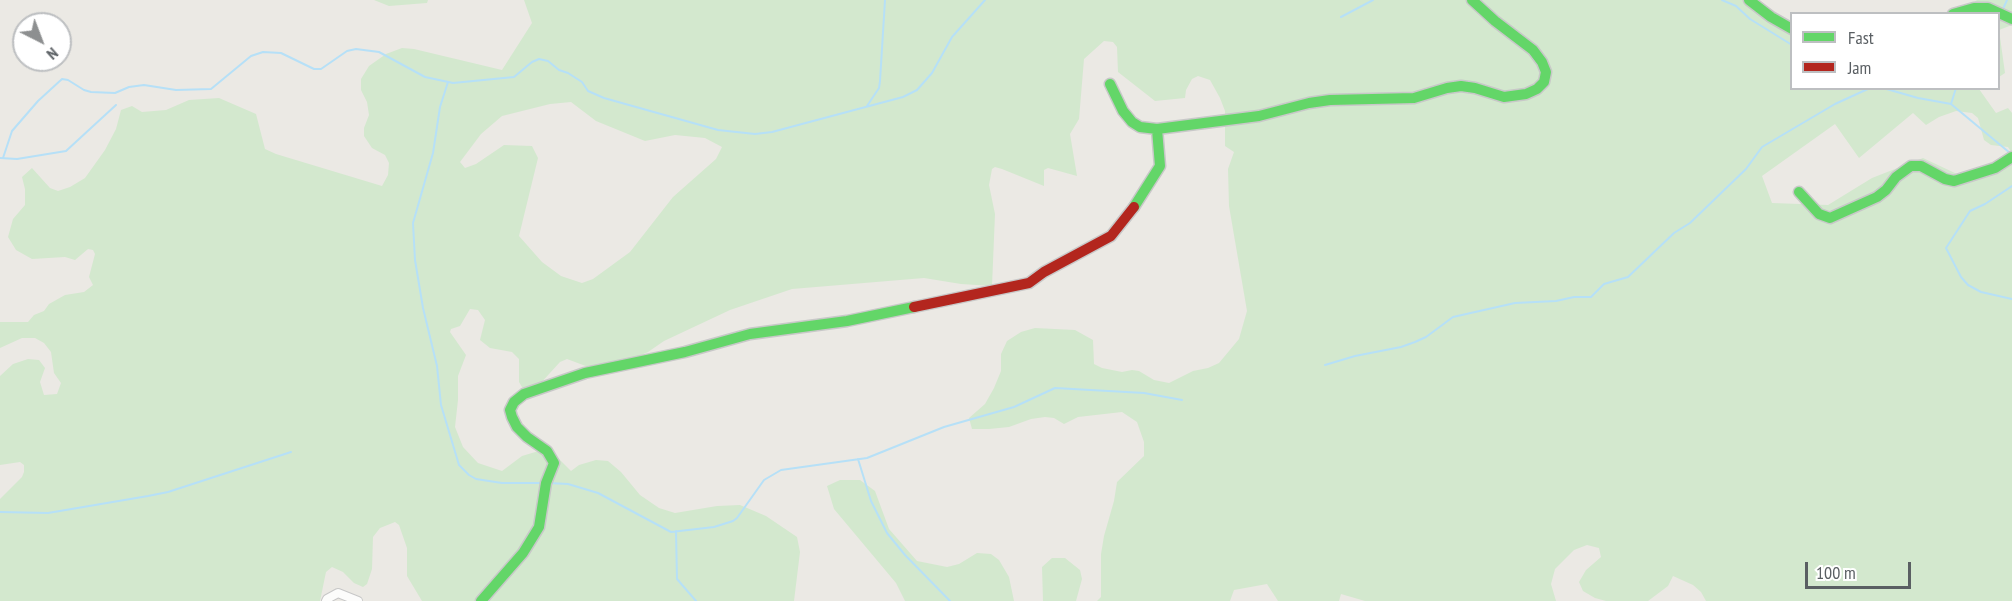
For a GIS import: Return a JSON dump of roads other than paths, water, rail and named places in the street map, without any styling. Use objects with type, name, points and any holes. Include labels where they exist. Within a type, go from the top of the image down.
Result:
[{"type":"street","points":[[1110,84],[1123,111],[1132,122],[1140,127],[1157,129],[1259,116],[1330,100],[1414,98],[1447,87],[1475,88],[1504,97],[1526,94],[1538,89],[1544,82],[1546,72],[1542,62],[1533,50],[1472,0]]},
{"type":"street","points":[[1749,0],[1771,17],[1790,27]]},
{"type":"street","points":[[1960,12],[1985,4],[1999,12]]},
{"type":"street","points":[[481,601],[523,553],[539,527],[546,483],[554,463],[547,451],[517,427],[512,417],[510,410],[514,402],[524,394],[585,373],[685,352],[750,333],[847,321],[1029,283],[1044,272],[1111,236],[1128,216],[1160,166],[1157,129]]},
{"type":"street","points":[[1799,192],[1820,214],[1830,218],[1877,197],[1896,177],[1911,166],[1921,166],[1954,181],[1995,168],[2012,157]]},
{"type":"street","points":[[326,601],[338,593],[358,601]]},
{"type":"waterway","points":[[867,106],[879,88],[885,0]]},
{"type":"waterway","points":[[3,158],[12,131],[38,101],[62,79],[91,92],[115,93],[129,87],[144,85],[176,90],[211,89],[251,56],[263,52],[281,53],[314,69],[321,69],[347,51],[356,49],[379,52],[425,77],[453,83],[514,77],[539,59],[548,61],[559,70],[582,82],[588,91],[604,98],[718,130],[755,134],[772,132],[903,97],[917,90],[932,73],[952,37],[985,0]]},
{"type":"waterway","points":[[1341,17],[1373,0]]},
{"type":"waterway","points":[[1722,0],[1736,6],[1750,19],[1790,44]]},
{"type":"waterway","points":[[2003,9],[2007,0]]},
{"type":"waterway","points":[[448,82],[440,107],[433,153],[413,223],[415,260],[423,308],[437,366],[441,405],[459,465],[469,475],[476,479],[502,483],[543,483]]},
{"type":"waterway","points":[[1325,365],[1415,342],[1426,337],[1453,317],[1515,303],[1591,297],[1604,284],[1628,277],[1674,233],[1690,223],[1746,169],[1762,147],[1835,104],[1866,90]]},
{"type":"waterway","points":[[1890,90],[1951,104],[2010,153]]},
{"type":"waterway","points":[[1951,104],[1955,90]]},
{"type":"waterway","points":[[0,158],[17,159],[66,151],[116,105]]},
{"type":"waterway","points":[[2012,186],[1970,211],[1946,248],[1961,277],[1968,285],[1981,292],[2012,299]]},
{"type":"waterway","points":[[549,483],[568,484],[598,493],[671,532],[714,527],[737,518],[764,480],[781,470],[867,458],[944,427],[1014,407],[1055,388],[1144,393],[1182,400]]},
{"type":"waterway","points":[[0,512],[48,513],[168,492],[291,452]]},
{"type":"waterway","points":[[858,459],[871,501],[887,533],[950,601]]},
{"type":"waterway","points":[[676,531],[677,579],[696,601]]}]
